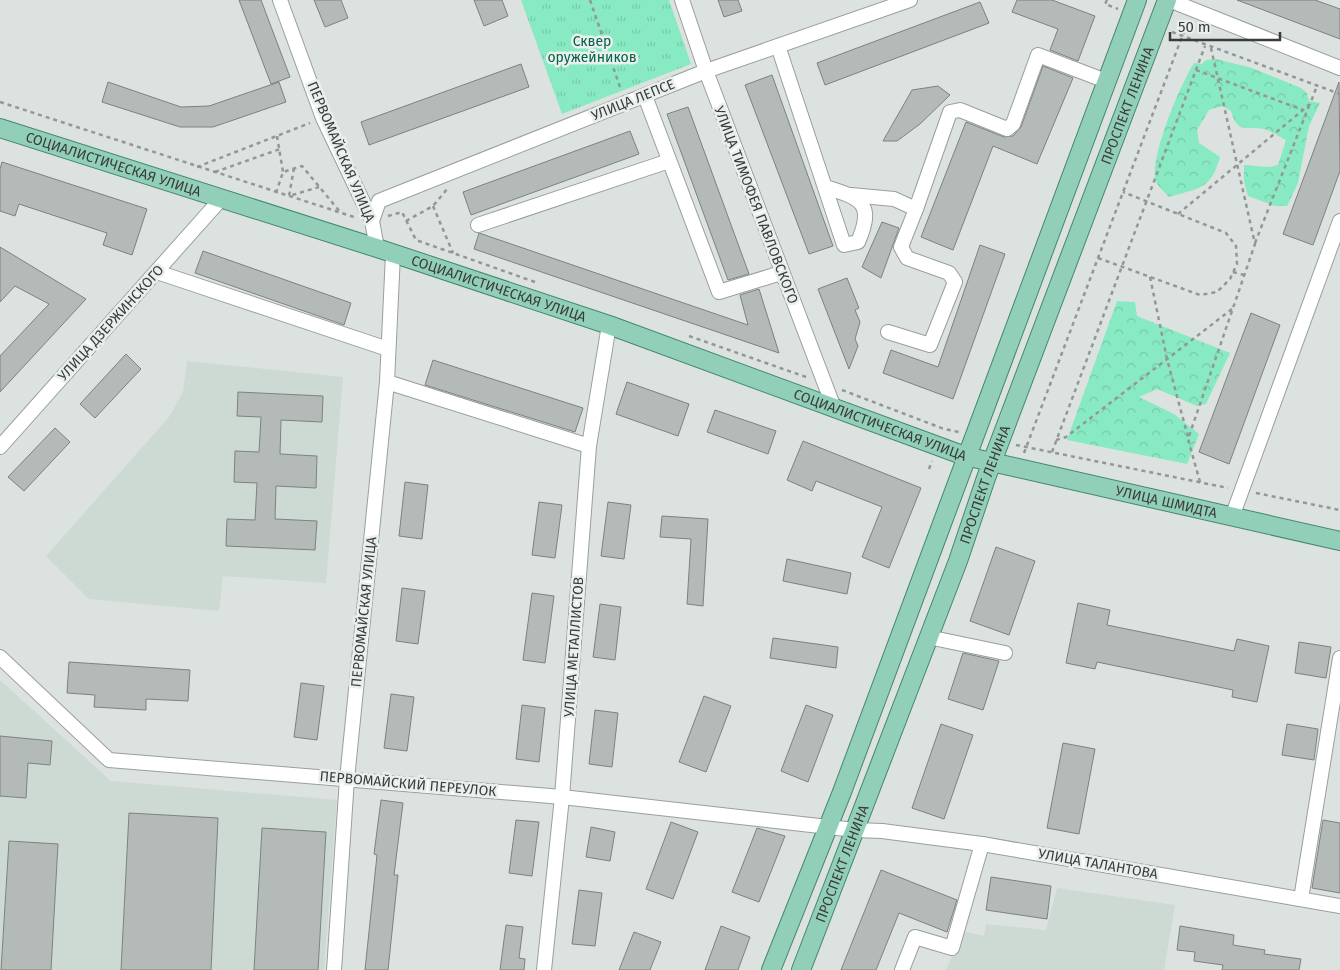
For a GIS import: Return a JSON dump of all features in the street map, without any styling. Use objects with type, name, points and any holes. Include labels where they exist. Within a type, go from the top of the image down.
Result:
[{"type":"main road","name":"ПРОСПЕКТ ЛЕНИНА","points":[[800,970],[855,830],[1168,0]]},
{"type":"main road","name":"ПРОСПЕКТ ЛЕНИНА","points":[[771,970],[828,827],[1134,7]]},
{"type":"main road","name":"СОЦИАЛИСТИЧЕСКАЯ УЛИЦА","points":[[0,128],[609,325],[965,456],[992,463]]},
{"type":"main road","name":"УЛИЦА ШМИДТА","points":[[992,463],[1340,541]]},
{"type":"street","name":"ПЕРВОМАЙСКАЯ УЛИЦА","points":[[280,0],[323,118],[385,251],[388,349],[387,382],[347,779],[334,970]]},
{"type":"street","name":"УЛИЦА ТИМОФЕЯ ПАВЛОВСКОГО","points":[[682,0],[706,71],[781,273],[834,408]]},
{"type":"street","name":"УЛИЦА ЛЕПСЕ","points":[[372,221],[379,201],[706,71],[910,0]]},
{"type":"street","points":[[1168,0],[1340,68]]},
{"type":"street","points":[[778,46],[844,246],[858,242],[867,216],[862,204],[851,195]]},
{"type":"street","points":[[888,332],[930,346],[956,282],[949,273],[907,258],[901,247],[950,112],[960,110],[1007,128],[1013,124],[1038,55],[1106,81]]},
{"type":"street","points":[[645,96],[719,292],[781,273]]},
{"type":"street","points":[[478,225],[669,161]]},
{"type":"street","points":[[825,187],[851,195],[894,199],[916,209]]},
{"type":"street","name":"УЛИЦА ДЗЕРЖИНСКОГО","points":[[0,447],[221,199]]},
{"type":"street","points":[[1232,517],[1340,221]]},
{"type":"street","points":[[157,272],[388,349]]},
{"type":"street","name":"УЛИЦА МЕТАЛЛИСТОВ","points":[[544,970],[562,797],[589,446],[609,325]]},
{"type":"street","points":[[387,382],[589,446]]},
{"type":"street","points":[[928,637],[1005,653]]},
{"type":"street","name":"ПЕРВОМАЙСКИЙ ПЕРЕУЛОК","points":[[0,657],[109,760],[562,797],[855,830]]},
{"type":"street","points":[[1301,899],[1340,658]]},
{"type":"street","name":"УЛИЦА ТАЛАНТОВА","points":[[855,830],[882,831],[982,844],[1340,906]]},
{"type":"street","points":[[902,970],[914,937],[952,948],[982,844]]},
{"type":"path","points":[[590,0],[626,103]]},
{"type":"path","points":[[1107,0],[1105,4],[1134,7]]},
{"type":"path","points":[[1018,469],[1192,10]]},
{"type":"path","points":[[1158,24],[1182,37],[1205,46],[1340,94]]},
{"type":"path","points":[[1052,452],[1205,46]]},
{"type":"path","points":[[1211,48],[1255,244]]},
{"type":"path","points":[[1196,70],[1303,110]]},
{"type":"path","points":[[1188,438],[1255,244],[1317,86]]},
{"type":"path","points":[[0,102],[342,214],[372,221],[402,212],[416,240],[537,283]]},
{"type":"path","points":[[1178,214],[1238,167],[1310,104]]},
{"type":"path","points":[[197,167],[323,118]]},
{"type":"path","points":[[276,192],[283,172],[277,136]]},
{"type":"path","points":[[214,172],[280,149]]},
{"type":"path","points":[[283,172],[302,166],[342,214]]},
{"type":"path","points":[[289,196],[294,168]]},
{"type":"path","points":[[289,196],[320,187]]},
{"type":"path","points":[[406,221],[433,206],[450,187]]},
{"type":"path","points":[[1098,258],[1200,295],[1217,292],[1230,279],[1237,264],[1236,246],[1226,233],[1123,192]]},
{"type":"path","points":[[433,206],[454,254]]},
{"type":"path","points":[[1233,272],[1244,275]]},
{"type":"path","points":[[1150,277],[1167,359],[1200,482]]},
{"type":"path","points":[[1056,440],[1066,437],[1233,308]]},
{"type":"path","points":[[685,334],[824,383],[944,429]]},
{"type":"path","points":[[1026,447],[1340,510]]},
{"type":"shaded area","points":[[187,361],[343,377],[326,583],[223,576],[219,611],[89,599],[46,556],[169,417],[183,392]]},
{"type":"shaded area","points":[[0,680],[111,781],[337,800],[324,970],[0,970]]},
{"type":"shaded area","points":[[1057,888],[1175,905],[1164,970],[946,970],[963,931],[984,936],[986,924],[1046,930]]},
{"type":"green space","name":"Сквер оружейников","points":[[521,0],[669,0],[691,64],[562,114]]},
{"type":"green space","points":[[1216,59],[1252,68],[1301,88],[1307,93],[1309,101],[1320,103],[1309,126],[1298,183],[1287,206],[1275,206],[1248,196],[1244,181],[1244,165],[1266,167],[1278,165],[1286,140],[1264,129],[1243,128],[1236,123],[1231,111],[1222,106],[1209,110],[1197,130],[1199,143],[1220,157],[1208,182],[1196,189],[1169,197],[1155,179],[1157,153],[1174,103],[1188,73],[1194,63],[1202,64],[1206,60]]},
{"type":"green space","points":[[1117,301],[1135,302],[1137,316],[1230,353],[1206,404],[1197,406],[1157,389],[1139,397],[1174,414],[1199,434],[1187,464],[1067,440]]},
{"type":"building","points":[[239,0],[261,0],[290,77],[271,84]]},
{"type":"building","points":[[314,0],[341,0],[348,18],[325,27]]},
{"type":"building","points":[[474,0],[502,0],[508,16],[484,26]]},
{"type":"building","points":[[718,0],[738,0],[742,11],[724,17]]},
{"type":"building","points":[[1017,0],[1052,0],[1095,16],[1078,61],[1050,50],[1058,29],[1012,12]]},
{"type":"building","points":[[1237,0],[1315,0],[1340,9],[1340,39]]},
{"type":"building","points":[[980,2],[989,23],[825,85],[817,63]]},
{"type":"building","points":[[521,64],[529,87],[369,145],[361,122]]},
{"type":"building","points":[[1043,66],[1073,78],[1037,164],[993,146],[953,250],[921,237],[966,122],[1004,137],[1013,136],[1021,127]]},
{"type":"building","points":[[772,75],[833,246],[809,254],[745,85]]},
{"type":"building","points":[[108,82],[181,107],[209,106],[279,82],[286,102],[213,127],[180,127],[102,102]]},
{"type":"building","points":[[1339,82],[1340,171],[1313,245],[1283,234]]},
{"type":"building","points":[[938,86],[950,95],[920,124],[897,141],[883,141],[912,90]]},
{"type":"building","points":[[688,107],[749,274],[728,280],[667,114]]},
{"type":"building","points":[[630,131],[639,154],[471,215],[463,192]]},
{"type":"building","points":[[2,162],[147,209],[132,255],[103,245],[107,233],[19,204],[15,216],[0,211],[0,169]]},
{"type":"building","points":[[882,222],[899,228],[881,278],[862,267]]},
{"type":"building","points":[[479,233],[748,325],[740,295],[759,289],[779,353],[474,249]]},
{"type":"building","points":[[980,245],[1005,254],[953,399],[883,373],[891,350],[938,367]]},
{"type":"building","points":[[0,247],[86,299],[0,392],[0,356],[49,304],[15,286],[0,302]]},
{"type":"building","points":[[203,251],[351,303],[344,325],[195,273]]},
{"type":"building","points":[[847,278],[859,308],[855,310],[860,322],[855,339],[858,346],[849,369],[818,289]]},
{"type":"building","points":[[1251,313],[1280,325],[1229,464],[1199,452]]},
{"type":"building","points":[[126,354],[141,369],[95,418],[80,404]]},
{"type":"building","points":[[433,360],[583,408],[575,432],[425,385]]},
{"type":"building","points":[[627,382],[689,404],[678,436],[616,414]]},
{"type":"building","points":[[238,392],[323,396],[322,422],[281,420],[280,454],[317,456],[316,488],[276,486],[275,519],[317,521],[315,550],[226,546],[227,519],[255,520],[257,483],[234,482],[235,451],[259,452],[261,417],[237,416]]},
{"type":"building","points":[[715,410],[776,431],[768,454],[707,432]]},
{"type":"building","points":[[55,428],[70,442],[24,491],[8,477]]},
{"type":"building","points":[[803,441],[921,488],[889,568],[862,557],[882,507],[816,481],[812,491],[787,480]]},
{"type":"building","points":[[405,482],[428,485],[422,539],[399,536]]},
{"type":"building","points":[[539,502],[562,505],[555,558],[532,555]]},
{"type":"building","points":[[608,502],[631,505],[624,559],[601,556]]},
{"type":"building","points":[[662,516],[708,519],[703,606],[687,604],[691,539],[660,537]]},
{"type":"building","points":[[996,547],[1035,561],[1009,635],[970,621]]},
{"type":"building","points":[[787,559],[851,573],[847,594],[783,581]]},
{"type":"building","points":[[402,588],[425,591],[418,644],[396,641]]},
{"type":"building","points":[[532,593],[554,596],[545,663],[523,660]]},
{"type":"building","points":[[1078,603],[1110,610],[1107,625],[1234,651],[1237,639],[1269,646],[1257,702],[1232,697],[1233,690],[1097,662],[1095,669],[1066,663]]},
{"type":"building","points":[[600,604],[621,607],[615,660],[593,657]]},
{"type":"building","points":[[773,638],[838,647],[836,668],[770,658]]},
{"type":"building","points":[[1299,642],[1331,647],[1326,678],[1295,673]]},
{"type":"building","points":[[963,653],[999,661],[983,710],[948,699]]},
{"type":"building","points":[[69,662],[190,670],[188,701],[146,699],[146,710],[94,707],[95,695],[67,693]]},
{"type":"building","points":[[301,683],[324,686],[317,740],[294,737]]},
{"type":"building","points":[[391,694],[414,697],[407,751],[384,748]]},
{"type":"building","points":[[704,696],[731,706],[706,772],[679,762]]},
{"type":"building","points":[[522,705],[545,708],[539,762],[516,759]]},
{"type":"building","points":[[806,705],[833,715],[808,782],[781,771]]},
{"type":"building","points":[[595,710],[618,713],[612,767],[589,764]]},
{"type":"building","points":[[941,724],[973,735],[944,819],[912,808]]},
{"type":"building","points":[[1287,724],[1318,729],[1314,760],[1282,755]]},
{"type":"building","points":[[0,736],[52,741],[50,765],[28,763],[26,798],[0,796]]},
{"type":"building","points":[[1063,743],[1095,749],[1079,834],[1047,828]]},
{"type":"building","points":[[381,800],[403,803],[394,875],[398,875],[388,970],[365,970],[377,855],[374,854]]},
{"type":"building","points":[[129,813],[218,818],[211,970],[121,970]]},
{"type":"building","points":[[516,820],[539,822],[532,876],[509,873]]},
{"type":"building","points":[[1323,820],[1340,823],[1340,893],[1312,888]]},
{"type":"building","points":[[671,822],[698,832],[673,899],[646,889]]},
{"type":"building","points":[[591,827],[615,832],[610,861],[586,857]]},
{"type":"building","points":[[262,828],[326,832],[318,970],[254,970]]},
{"type":"building","points":[[757,828],[785,836],[759,902],[732,892]]},
{"type":"building","points":[[9,841],[58,844],[51,970],[1,970]]},
{"type":"building","points":[[881,870],[957,900],[947,932],[899,913],[876,970],[841,970]]},
{"type":"building","points":[[991,877],[1051,886],[1047,919],[986,910]]},
{"type":"building","points":[[579,890],[602,893],[595,946],[572,944]]},
{"type":"building","points":[[506,925],[523,927],[519,958],[525,959],[524,970],[500,970]]},
{"type":"building","points":[[721,926],[750,937],[738,970],[705,970]]},
{"type":"building","points":[[1180,926],[1234,935],[1233,945],[1265,950],[1264,954],[1301,959],[1299,970],[1222,970],[1223,965],[1194,961],[1195,952],[1177,950]]},
{"type":"building","points":[[634,932],[661,942],[650,970],[619,970]]}]
